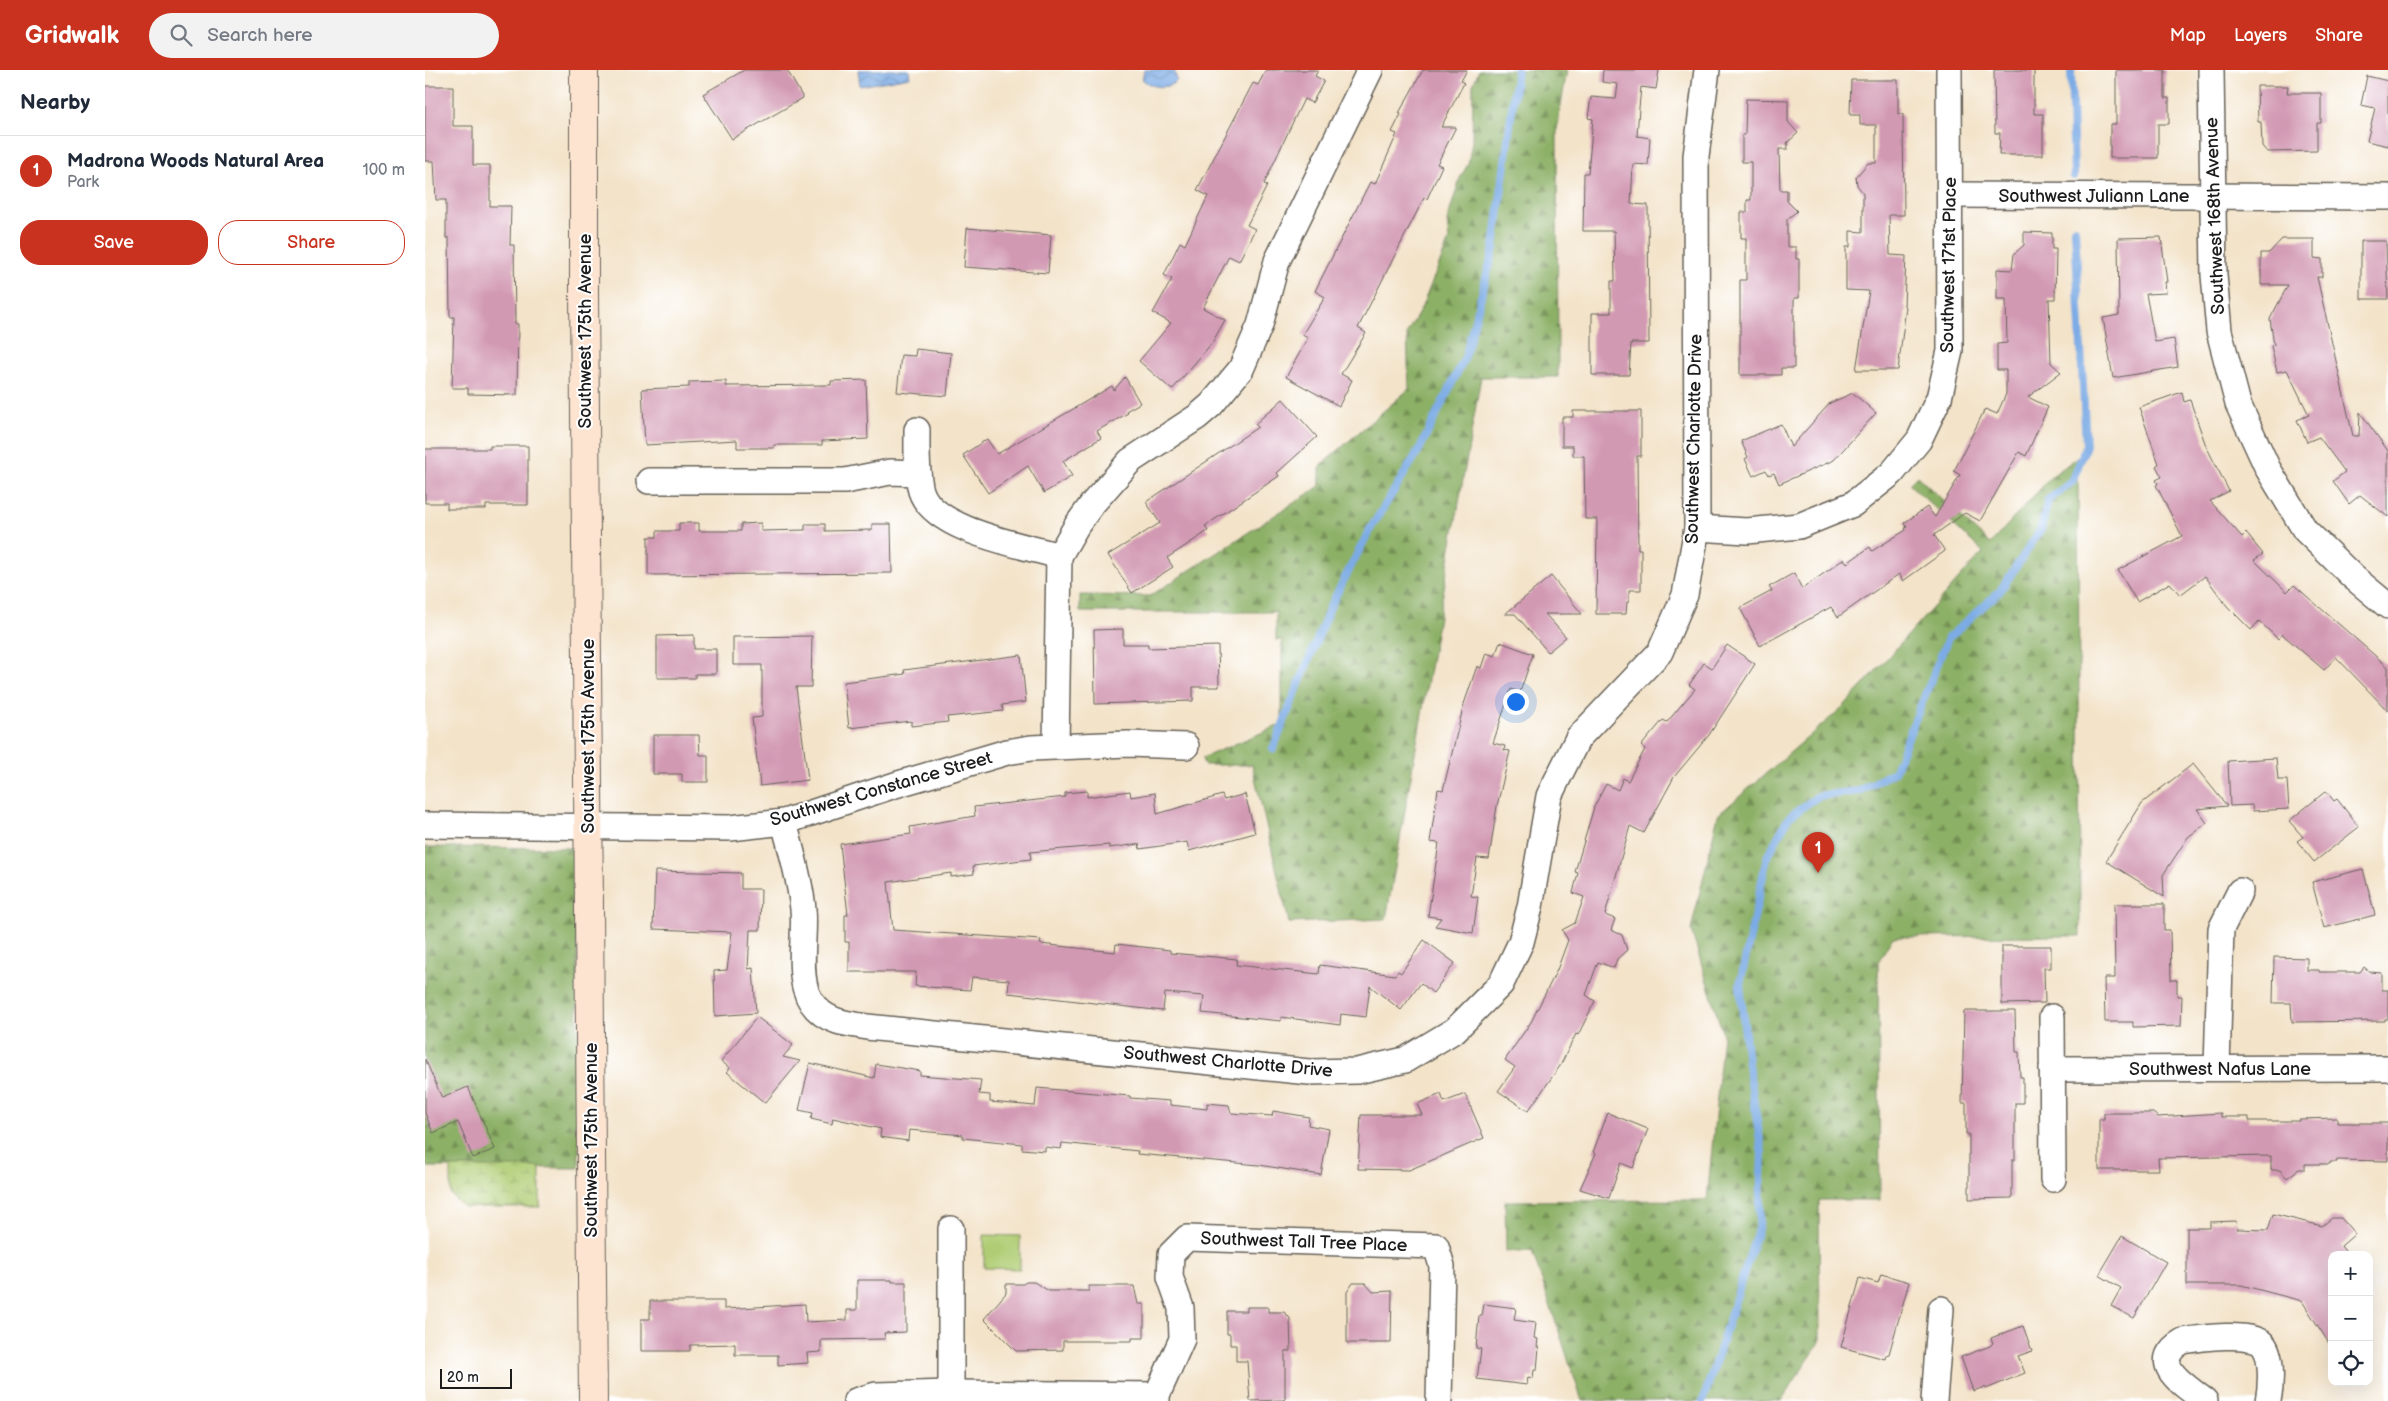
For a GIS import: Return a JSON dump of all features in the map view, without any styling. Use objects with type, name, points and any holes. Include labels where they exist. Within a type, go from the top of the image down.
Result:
[{"type":"main road","name":"Southwest 175th Avenue","points":[[585,70],[584,301],[593,1401]]},
{"type":"street","points":[[1056,746],[1059,556],[1077,525],[1093,503],[1130,461],[1197,417],[1211,405],[1241,369],[1260,325],[1277,261],[1370,70]]},
{"type":"street","name":"Southwest Charlotte Drive","points":[[784,822],[803,910],[801,974],[806,993],[819,1011],[836,1021],[867,1027],[1309,1072],[1357,1071],[1405,1060],[1455,1030],[1501,984],[1521,942],[1530,907],[1549,796],[1578,738],[1660,652],[1685,595],[1697,528],[1696,156],[1707,70]]},
{"type":"street","name":"Southwest 171st Place","points":[[1697,528],[1747,531],[1799,526],[1853,504],[1892,473],[1919,440],[1939,398],[1950,351],[1949,70]]},
{"type":"street","name":"Southwest 168th Avenue","points":[[2211,70],[2214,275],[2219,331],[2238,404],[2268,469],[2305,530],[2353,577],[2388,606]]},
{"type":"street","name":"Southwest Juliann Lane","points":[[1950,195],[2388,198]]},
{"type":"street","points":[[917,430],[918,473],[922,493],[933,509],[956,526],[1059,556]]},
{"type":"street","points":[[649,481],[845,481],[890,472],[918,473]]},
{"type":"street","name":"Southwest Constance Street","points":[[425,825],[730,828],[784,822],[895,785],[1007,752],[1056,746],[1128,744],[1186,746]]},
{"type":"street","points":[[2217,1068],[2221,929],[2240,891]]},
{"type":"street","points":[[2052,1017],[2053,1179]]},
{"type":"street","name":"Southwest Nafus Lane","points":[[2052,1070],[2388,1068]]},
{"type":"street","points":[[951,1229],[951,1393]]},
{"type":"street","name":"Southwest Tall Tree Place","points":[[1157,1398],[1182,1340],[1181,1308],[1170,1277],[1171,1254],[1187,1238],[1436,1246],[1442,1266],[1439,1401]]},
{"type":"street","points":[[1935,1401],[1941,1309]]},
{"type":"street","points":[[2205,1401],[2174,1377],[2169,1368],[2170,1353],[2175,1346],[2183,1341],[2243,1337],[2255,1339],[2263,1344],[2268,1354],[2268,1401]]},
{"type":"street","points":[[856,1401],[876,1395],[951,1393],[1157,1398]]},
{"type":"green space","points":[[1479,70],[1567,70],[1557,128],[1558,377],[1481,377],[1386,919],[1289,923],[1252,765],[1204,765],[1202,758],[1282,724],[1282,640],[1276,640],[1276,612],[1080,612],[1080,595],[1150,596],[1320,486],[1320,466],[1409,389],[1407,333],[1421,309],[1449,240],[1447,221],[1460,178],[1468,164],[1472,142],[1473,85]]},
{"type":"green space","points":[[2078,457],[2080,936],[1893,937],[1878,962],[1880,1200],[1819,1200],[1820,1342],[1781,1401],[1582,1401],[1532,1251],[1506,1251],[1505,1201],[1707,1200],[1723,1034],[1691,930],[1718,815],[1844,706],[1983,552],[1909,484],[1917,476],[1990,544],[2052,476]]},
{"type":"green space","points":[[425,847],[576,848],[579,1168],[425,1167]]},
{"type":"green space","points":[[451,1167],[540,1167],[540,1207],[464,1207],[451,1195]]},
{"type":"green space","points":[[984,1235],[1020,1236],[1020,1269],[984,1268]]},
{"type":"water","points":[[858,70],[909,70],[910,77],[860,86]]},
{"type":"water","points":[[1144,70],[1174,70],[1177,80],[1169,85],[1155,86],[1142,79]]},
{"type":"building","points":[[744,70],[787,70],[803,98],[732,139],[703,94]]},
{"type":"building","points":[[1266,70],[1318,70],[1315,76],[1324,81],[1312,103],[1304,99],[1290,128],[1264,184],[1267,186],[1247,225],[1255,229],[1239,261],[1229,256],[1203,308],[1225,320],[1212,343],[1172,390],[1139,361],[1171,323],[1153,313],[1172,279],[1164,275],[1180,242],[1185,245],[1208,196],[1197,190],[1253,83],[1258,85]]},
{"type":"building","points":[[1423,70],[1467,70],[1461,81],[1464,83],[1441,127],[1456,127],[1437,164],[1442,166],[1427,199],[1424,198],[1358,328],[1366,333],[1341,374],[1352,380],[1339,406],[1286,377],[1308,338],[1302,335],[1325,297],[1315,291],[1370,182],[1375,184],[1397,134],[1392,132],[1401,114],[1399,113]]},
{"type":"building","points":[[1603,70],[1659,70],[1656,89],[1641,87],[1637,136],[1650,138],[1648,165],[1633,164],[1631,204],[1648,205],[1649,343],[1631,343],[1629,375],[1592,375],[1592,313],[1611,313],[1611,281],[1615,281],[1614,231],[1583,231],[1584,173],[1588,173],[1593,119],[1588,118],[1591,97],[1616,99],[1618,84],[1602,82]]},
{"type":"building","points":[[1994,70],[2034,70],[2034,114],[2043,114],[2043,155],[1999,155],[2000,133],[1995,133]]},
{"type":"building","points":[[2116,70],[2165,70],[2165,98],[2169,98],[2169,124],[2158,124],[2158,158],[2110,158],[2110,124],[2116,124]]},
{"type":"building","points":[[2367,76],[2388,81],[2388,146],[2367,141],[2375,108],[2361,105]]},
{"type":"building","points":[[1851,80],[1898,80],[1898,114],[1903,114],[1904,215],[1889,215],[1890,255],[1906,256],[1904,306],[1906,307],[1898,370],[1856,370],[1869,291],[1846,290],[1846,247],[1850,247],[1850,231],[1863,232],[1863,193],[1857,185],[1856,177],[1868,163],[1876,163],[1876,125],[1860,125],[1860,115],[1850,115]]},
{"type":"building","points":[[425,86],[453,86],[453,126],[473,126],[473,165],[490,165],[490,206],[511,206],[510,245],[514,245],[515,324],[518,324],[517,395],[468,394],[468,388],[452,388],[454,317],[450,317],[449,238],[446,238],[446,200],[436,200],[434,161],[425,161]]},
{"type":"building","points":[[2257,86],[2288,86],[2287,93],[2321,93],[2321,123],[2317,123],[2317,151],[2267,152],[2262,146],[2261,122],[2258,122]]},
{"type":"building","points":[[1746,99],[1788,100],[1788,122],[1798,133],[1787,143],[1788,149],[1779,149],[1780,190],[1787,190],[1787,201],[1797,211],[1787,219],[1787,247],[1796,247],[1796,259],[1799,259],[1799,298],[1794,298],[1794,368],[1781,368],[1781,375],[1740,375],[1740,280],[1746,280],[1746,238],[1741,238],[1741,212],[1747,212],[1747,200],[1751,200],[1751,162],[1742,162],[1742,135],[1745,135]]},
{"type":"building","points":[[967,228],[1051,235],[1048,273],[964,267]]},
{"type":"building","points":[[2024,232],[2052,233],[2052,249],[2056,249],[2055,299],[2049,299],[2051,363],[2061,372],[2028,397],[2048,407],[2026,456],[2019,452],[1980,521],[1965,513],[1934,535],[1945,551],[1903,581],[1899,574],[1838,617],[1831,607],[1760,646],[1740,608],[1772,591],[1769,587],[1794,573],[1802,589],[1844,559],[1847,563],[1870,547],[1872,551],[1906,530],[1905,528],[1907,527],[1904,523],[1927,507],[1935,517],[1960,475],[1954,471],[1985,409],[1997,414],[2006,394],[2006,370],[1997,370],[1997,344],[2007,343],[2006,299],[1997,299],[1997,269],[2012,270],[2014,254],[2024,245]]},
{"type":"building","points":[[2161,237],[2167,282],[2165,282],[2166,293],[2146,294],[2155,342],[2174,339],[2178,367],[2113,378],[2103,318],[2119,315],[2118,238]]},
{"type":"building","points":[[2282,239],[2314,239],[2314,258],[2322,259],[2322,277],[2317,277],[2353,436],[2359,436],[2360,412],[2388,451],[2388,517],[2360,495],[2349,504],[2333,481],[2345,472],[2319,437],[2307,442],[2297,420],[2309,415],[2287,370],[2277,372],[2271,346],[2274,345],[2270,319],[2288,285],[2261,285],[2261,253],[2269,253]]},
{"type":"building","points":[[2361,241],[2386,241],[2388,299],[2361,299]]},
{"type":"building","points":[[916,349],[951,353],[947,396],[897,392],[901,355],[915,356]]},
{"type":"building","points":[[1125,377],[1140,403],[1126,411],[1128,413],[1097,431],[1101,438],[1063,461],[1072,476],[1044,493],[1028,466],[988,493],[963,455],[987,439],[997,454],[1112,386],[1114,390]]},
{"type":"building","points":[[866,380],[868,439],[822,441],[822,445],[774,445],[774,448],[737,448],[737,440],[645,445],[642,389],[689,387],[689,382],[726,381],[726,386],[831,385],[831,381]]},
{"type":"building","points":[[2182,392],[2184,402],[2190,400],[2206,446],[2229,491],[2210,501],[2242,537],[2246,533],[2263,554],[2254,560],[2287,592],[2294,585],[2388,667],[2388,711],[2336,657],[2324,670],[2282,634],[2278,639],[2259,621],[2251,630],[2227,606],[2205,576],[2180,595],[2170,583],[2137,602],[2118,570],[2182,536],[2156,485],[2158,484],[2156,480],[2162,477],[2156,466],[2159,464],[2139,407]]},
{"type":"building","points":[[1853,393],[1876,413],[1834,460],[1779,484],[1774,473],[1769,475],[1766,470],[1753,476],[1745,459],[1748,457],[1741,441],[1781,424],[1791,447],[1830,403]]},
{"type":"building","points":[[1283,399],[1317,437],[1277,473],[1279,476],[1205,526],[1208,531],[1167,558],[1173,567],[1132,593],[1108,555],[1160,523],[1146,502],[1258,427],[1255,424]]},
{"type":"building","points":[[1573,411],[1641,411],[1641,456],[1637,456],[1638,549],[1641,549],[1641,590],[1629,590],[1626,614],[1596,614],[1597,519],[1585,519],[1584,456],[1573,456],[1573,446],[1562,446],[1562,417],[1573,417]]},
{"type":"building","points":[[490,446],[528,446],[528,505],[486,505],[486,509],[447,509],[447,503],[425,503],[425,449],[490,449]]},
{"type":"building","points":[[679,523],[699,523],[699,531],[741,531],[741,524],[761,523],[761,531],[805,530],[805,524],[825,524],[825,531],[872,530],[872,524],[891,524],[892,573],[648,575],[648,537],[657,537],[657,531],[679,531]]},
{"type":"building","points":[[1551,576],[1582,614],[1545,614],[1566,637],[1548,652],[1515,614],[1505,614]]},
{"type":"building","points":[[1123,629],[1123,644],[1148,644],[1148,648],[1218,646],[1219,687],[1193,687],[1193,701],[1095,704],[1094,630]]},
{"type":"building","points":[[694,635],[694,649],[716,649],[716,674],[695,674],[695,678],[657,678],[657,636]]},
{"type":"building","points":[[812,636],[811,687],[796,687],[808,780],[760,786],[752,718],[762,717],[762,665],[733,665],[733,637]]},
{"type":"building","points":[[1500,642],[1533,654],[1520,692],[1511,689],[1493,743],[1505,746],[1504,750],[1510,751],[1497,806],[1489,859],[1477,858],[1471,896],[1478,897],[1473,933],[1435,926],[1441,918],[1428,916],[1439,843],[1430,842],[1438,789],[1443,790],[1464,704],[1477,666],[1481,668],[1486,653],[1495,656]]},
{"type":"building","points":[[1727,645],[1755,664],[1709,735],[1674,777],[1644,833],[1630,826],[1605,915],[1615,919],[1611,930],[1622,935],[1627,950],[1617,959],[1614,968],[1598,962],[1586,995],[1595,1001],[1560,1066],[1528,1111],[1498,1091],[1515,1067],[1505,1060],[1531,1022],[1557,970],[1568,940],[1562,930],[1575,923],[1584,897],[1573,893],[1578,873],[1575,872],[1594,807],[1606,784],[1618,790],[1623,778],[1628,781],[1645,749],[1641,746],[1663,720],[1667,722],[1695,689],[1689,685],[1704,663],[1712,668]]},
{"type":"building","points":[[1021,655],[1026,702],[1002,705],[1003,711],[947,717],[948,722],[911,726],[911,721],[849,728],[844,682],[905,674],[904,670]]},
{"type":"building","points":[[653,735],[699,735],[700,755],[708,755],[708,782],[682,782],[682,774],[653,774]]},
{"type":"building","points":[[2276,758],[2278,780],[2287,780],[2289,809],[2253,811],[2252,805],[2230,806],[2228,761]]},
{"type":"building","points":[[2193,764],[2227,806],[2197,809],[2207,823],[2188,837],[2163,875],[2164,897],[2106,861],[2142,803]]},
{"type":"building","points":[[1087,791],[1087,797],[1130,791],[1131,797],[1155,793],[1157,814],[1222,795],[1224,800],[1245,794],[1255,833],[1189,851],[1187,842],[1140,849],[1139,844],[1109,848],[1109,845],[1030,852],[1031,859],[973,866],[974,874],[951,877],[951,873],[888,882],[893,930],[1041,940],[1040,944],[1115,952],[1116,944],[1170,950],[1170,953],[1237,959],[1236,965],[1319,974],[1320,965],[1395,975],[1398,971],[1401,973],[1424,940],[1455,963],[1433,993],[1421,983],[1401,1010],[1370,986],[1366,1017],[1341,1014],[1340,1025],[1281,1017],[1281,1021],[1202,1013],[1204,996],[1165,993],[1163,1011],[1008,993],[1009,980],[972,977],[970,990],[915,986],[916,972],[849,972],[849,942],[845,942],[845,915],[848,915],[840,844],[911,834],[910,827],[975,816],[974,807],[1065,797],[1065,793]]},
{"type":"building","points":[[2326,791],[2334,801],[2337,799],[2359,827],[2314,862],[2297,841],[2303,837],[2289,821]]},
{"type":"building","points":[[2363,869],[2375,915],[2324,928],[2312,882]]},
{"type":"building","points":[[655,871],[741,873],[741,889],[761,889],[760,930],[750,930],[748,969],[753,968],[756,1013],[715,1016],[714,971],[727,970],[732,932],[653,929]]},
{"type":"building","points":[[2114,904],[2164,904],[2164,930],[2170,930],[2171,980],[2177,980],[2177,996],[2182,996],[2181,1026],[2133,1027],[2133,1022],[2105,1022],[2104,978],[2115,978]]},
{"type":"building","points":[[2002,946],[2051,946],[2051,968],[2044,968],[2045,1003],[2002,1004]]},
{"type":"building","points":[[2274,957],[2307,958],[2307,970],[2319,970],[2319,972],[2360,972],[2364,967],[2370,972],[2382,973],[2382,990],[2388,990],[2388,1019],[2385,1019],[2385,1021],[2292,1022],[2291,1003],[2273,1003]]},
{"type":"building","points":[[1964,1011],[2015,1011],[2016,1052],[2019,1052],[2020,1077],[2023,1077],[2023,1103],[2015,1103],[2015,1160],[2012,1160],[2012,1198],[1969,1199],[1969,1134],[1966,1134],[1966,1103],[1962,1103]]},
{"type":"building","points":[[757,1017],[793,1045],[783,1057],[800,1061],[765,1103],[727,1072],[730,1068],[721,1061]]},
{"type":"building","points":[[425,1059],[442,1098],[468,1087],[495,1149],[473,1158],[458,1122],[433,1133],[425,1113]]},
{"type":"building","points":[[810,1063],[874,1078],[876,1064],[920,1071],[920,1075],[981,1080],[979,1094],[990,1095],[990,1102],[1035,1106],[1037,1088],[1130,1096],[1130,1098],[1170,1101],[1170,1105],[1207,1109],[1207,1103],[1229,1105],[1231,1113],[1272,1116],[1273,1111],[1309,1117],[1308,1125],[1329,1129],[1321,1175],[1259,1165],[1137,1154],[1138,1151],[1062,1143],[1061,1149],[1045,1147],[1045,1151],[1022,1149],[1022,1144],[963,1138],[963,1135],[909,1130],[908,1141],[880,1137],[881,1129],[833,1118],[832,1124],[811,1119],[813,1113],[799,1110]]},
{"type":"building","points":[[1441,1094],[1444,1102],[1465,1094],[1484,1138],[1409,1170],[1358,1169],[1361,1115],[1422,1115],[1417,1104]]},
{"type":"building","points":[[1608,1113],[1648,1129],[1633,1168],[1621,1163],[1609,1198],[1580,1189],[1596,1153],[1593,1152]]},
{"type":"building","points":[[2104,1113],[2153,1113],[2158,1117],[2221,1113],[2221,1117],[2249,1117],[2249,1121],[2299,1121],[2299,1119],[2337,1118],[2337,1123],[2388,1123],[2388,1161],[2337,1160],[2337,1162],[2330,1162],[2330,1164],[2305,1164],[2305,1169],[2299,1169],[2287,1178],[2280,1170],[2271,1170],[2271,1156],[2158,1158],[2159,1170],[2099,1170],[2099,1119],[2104,1119]]},
{"type":"building","points":[[2273,1214],[2322,1226],[2332,1218],[2341,1218],[2355,1234],[2341,1246],[2345,1251],[2328,1251],[2328,1342],[2302,1301],[2241,1285],[2187,1285],[2187,1228],[2210,1228],[2210,1222],[2236,1221],[2237,1229],[2268,1230]]},
{"type":"building","points":[[2122,1236],[2166,1262],[2134,1318],[2111,1306],[2121,1288],[2099,1275]]},
{"type":"building","points":[[1881,1274],[1909,1282],[1889,1354],[1886,1355],[1885,1359],[1841,1347],[1860,1278],[1878,1283]]},
{"type":"building","points":[[857,1280],[906,1282],[906,1332],[884,1333],[885,1339],[821,1340],[821,1352],[807,1353],[808,1363],[778,1365],[778,1355],[735,1355],[735,1344],[690,1345],[690,1351],[641,1351],[641,1319],[650,1319],[650,1301],[724,1301],[724,1309],[805,1304],[806,1322],[847,1320],[847,1310],[857,1310]]},
{"type":"building","points":[[1034,1282],[1049,1291],[1089,1291],[1089,1286],[1134,1286],[1138,1304],[1144,1304],[1144,1338],[1132,1338],[1132,1341],[1063,1341],[1063,1350],[1016,1351],[984,1319],[1006,1293],[1006,1284],[1023,1284]]},
{"type":"building","points":[[1353,1283],[1365,1283],[1373,1292],[1392,1291],[1391,1343],[1347,1343],[1347,1292]]},
{"type":"building","points":[[1484,1304],[1516,1308],[1514,1320],[1536,1323],[1534,1338],[1538,1339],[1537,1347],[1539,1347],[1537,1370],[1534,1370],[1533,1378],[1528,1377],[1527,1385],[1477,1379],[1481,1349],[1476,1348],[1479,1316],[1482,1316]]},
{"type":"building","points":[[1247,1307],[1268,1307],[1268,1312],[1284,1312],[1290,1318],[1291,1351],[1285,1351],[1285,1400],[1250,1401],[1247,1361],[1236,1361],[1236,1345],[1230,1345],[1230,1334],[1227,1334],[1227,1311],[1247,1311]]},
{"type":"building","points":[[2023,1326],[2032,1351],[2018,1356],[2025,1373],[1986,1389],[1985,1387],[1973,1391],[1961,1357],[1990,1346],[1993,1343],[1991,1338]]},
{"type":"waterway","points":[[1273,749],[1330,607],[1369,531],[1419,450],[1465,357],[1494,248],[1517,70]]},
{"type":"waterway","points":[[2071,70],[2074,176]]},
{"type":"waterway","points":[[1703,1401],[1759,1226],[1762,1153],[1748,1064],[1740,984],[1767,857],[1789,817],[1818,796],[1859,791],[1894,772],[1948,638],[2000,591],[2041,529],[2048,500],[2072,482],[2086,446],[2075,229]]},
{"type":"place","name":"Madrona Woods Natural Area","points":[[1818,873]]}]
